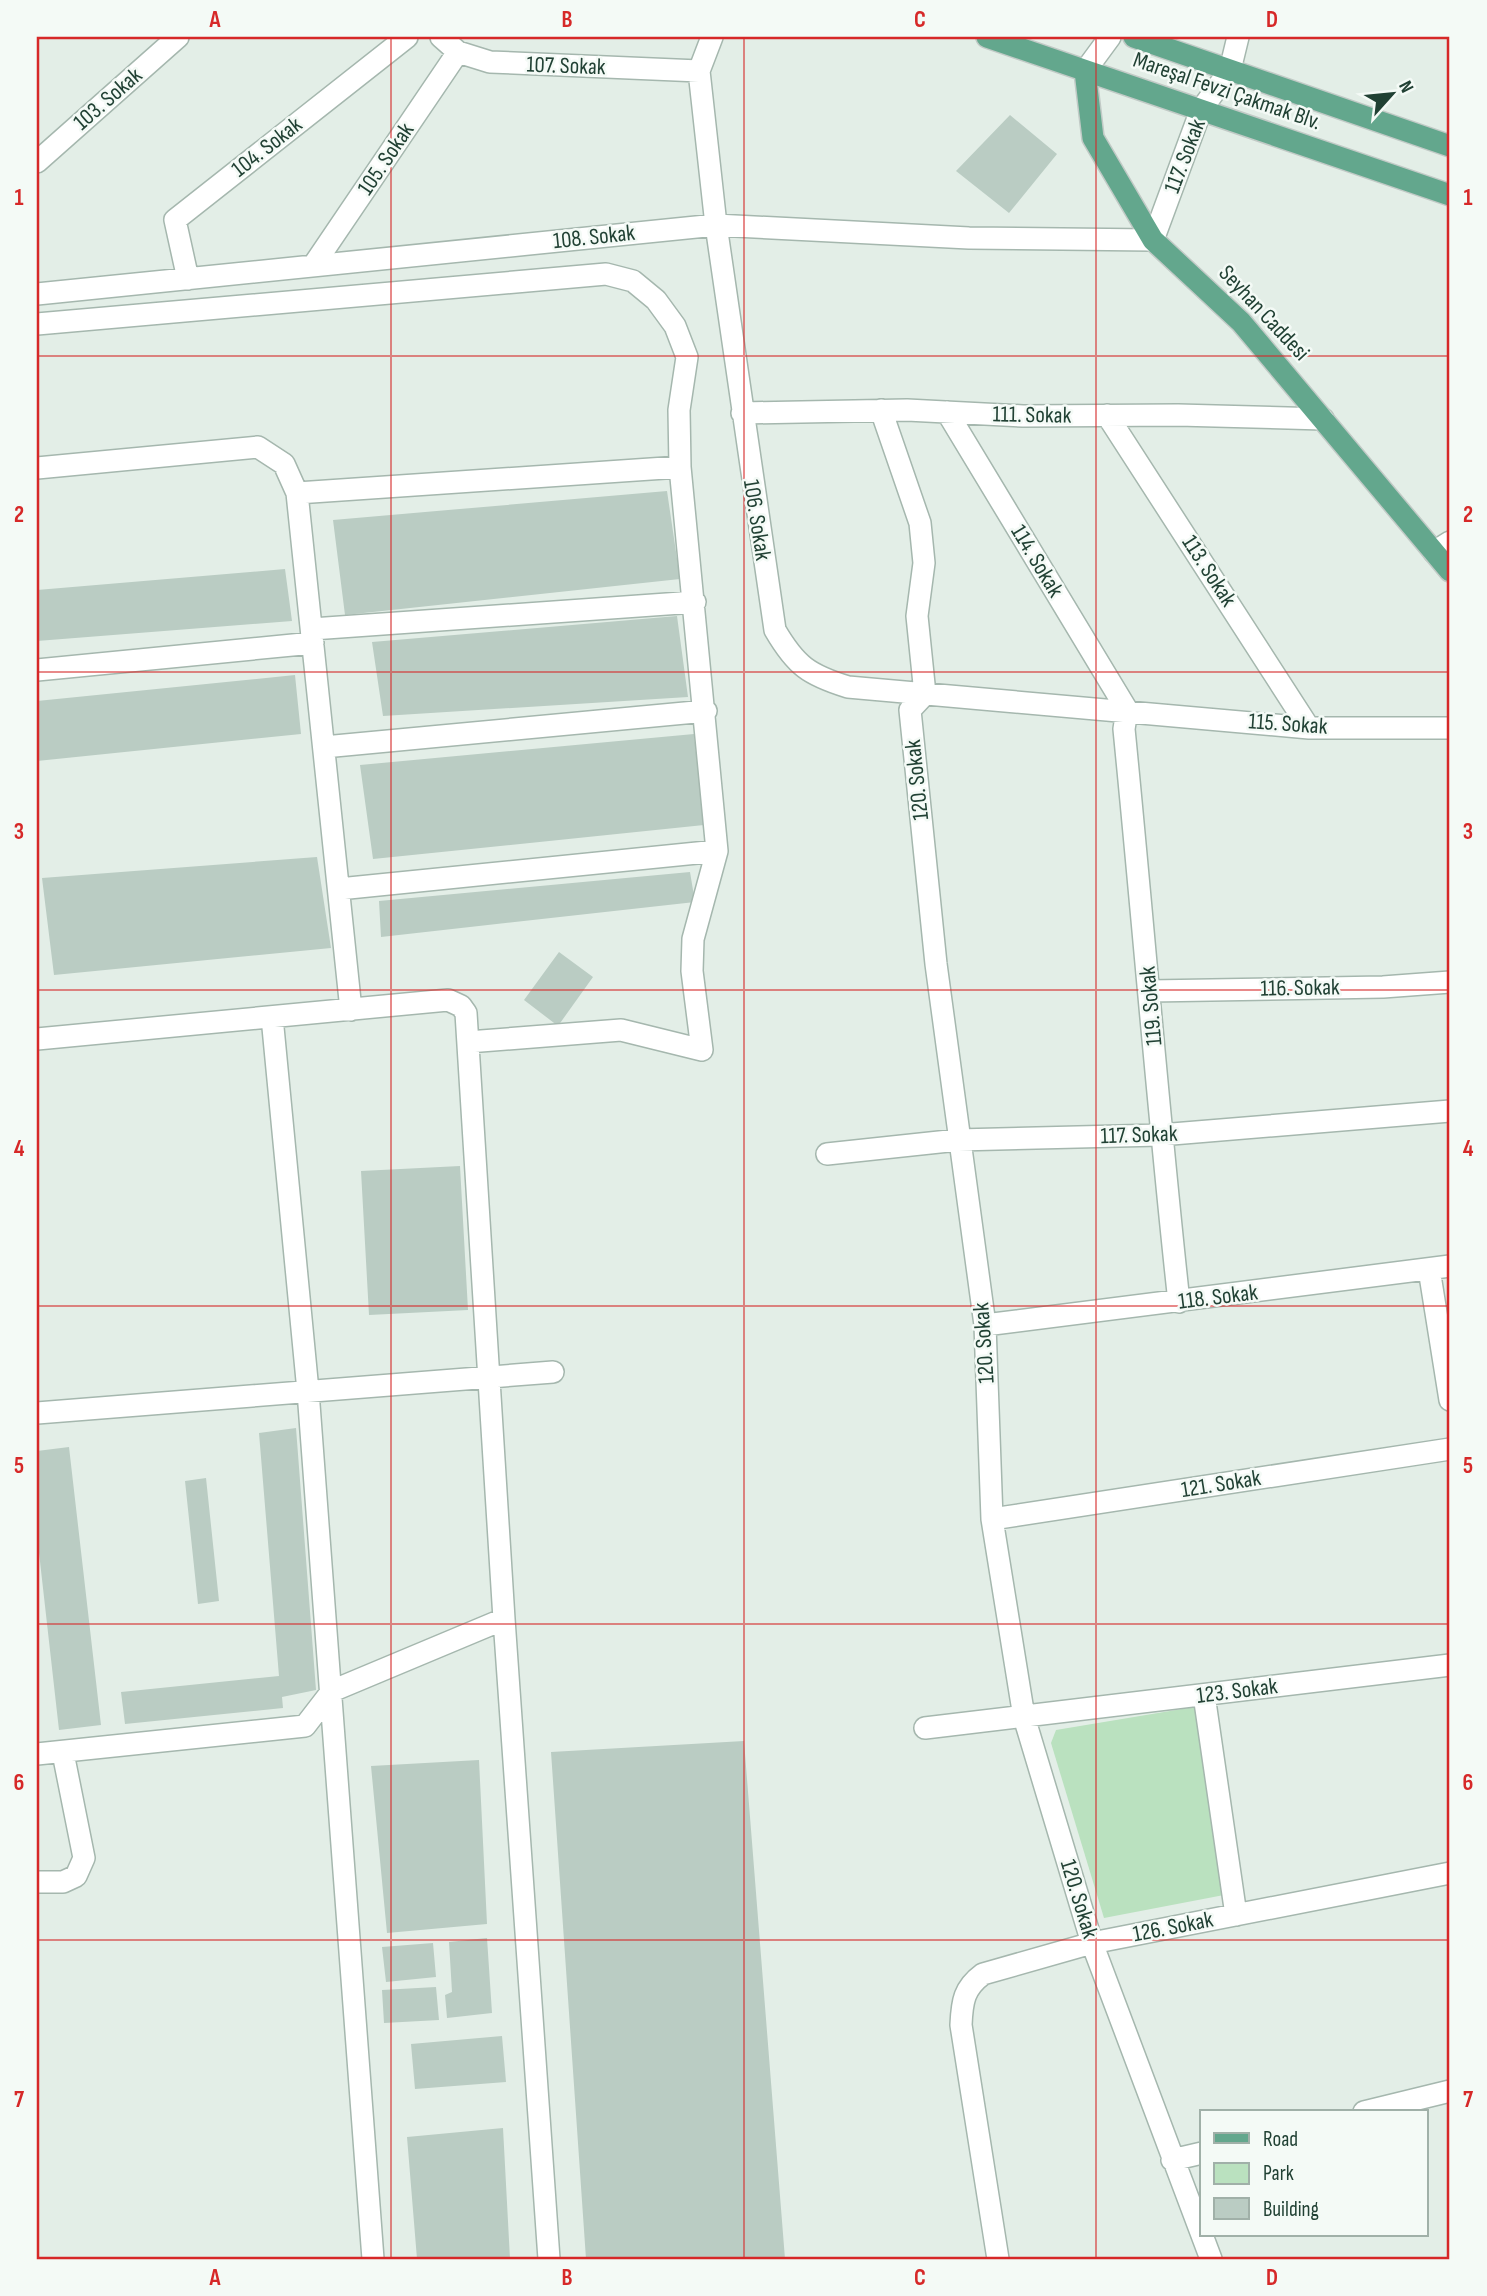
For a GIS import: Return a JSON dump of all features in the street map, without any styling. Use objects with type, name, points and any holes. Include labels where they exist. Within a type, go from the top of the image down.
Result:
[{"type":"main road","name":"Mareşal Fevzi Çakmak Blv.","points":[[987,37],[1450,195]]},
{"type":"main road","name":"Mareşal Fevzi Çakmak Blv.","points":[[1134,37],[1450,146]]},
{"type":"main road","name":"Seyhan Caddesi","points":[[1085,71],[1093,138],[1153,240],[1241,322],[1323,419],[1442,547],[1450,571]]},
{"type":"street","name":"103. Sokak","points":[[37,162],[178,37]]},
{"type":"street","name":"104. Sokak","points":[[188,279],[175,220],[407,37]]},
{"type":"street","name":"107. Sokak","points":[[441,37],[458,52],[490,62],[699,71]]},
{"type":"street","name":"106. Sokak","points":[[712,37],[699,71],[716,225],[775,630],[790,657],[814,676],[848,687],[1127,710]]},
{"type":"street","points":[[1085,71],[1110,37]]},
{"type":"street","name":"117. Sokak","points":[[1153,240],[1201,110],[1230,69],[1238,37]]},
{"type":"street","name":"105. Sokak","points":[[313,266],[458,52]]},
{"type":"street","name":"108. Sokak","points":[[37,294],[716,225],[970,238],[1153,240]]},
{"type":"street","points":[[37,324],[606,274],[633,282],[656,300],[675,326],[687,357],[679,410],[680,467],[718,851],[693,939],[692,971],[702,1050],[644,1033],[621,1030],[468,1042]]},
{"type":"street","points":[[881,410],[920,523],[924,563],[918,616],[925,694]]},
{"type":"street","name":"111. Sokak","points":[[742,413],[881,410],[1023,416],[1323,419]]},
{"type":"street","name":"114. Sokak","points":[[947,412],[1127,710]]},
{"type":"street","name":"113. Sokak","points":[[1107,415],[1310,728]]},
{"type":"street","points":[[37,468],[258,447],[284,464],[298,493],[351,1010]]},
{"type":"street","points":[[298,493],[680,467]]},
{"type":"street","points":[[37,670],[312,636],[695,602]]},
{"type":"street","name":"120. Sokak","points":[[925,694],[910,710],[936,964],[985,1325],[992,1519],[1024,1717],[1092,1942],[1200,2231]]},
{"type":"street","name":"115. Sokak","points":[[1127,710],[1310,728],[1450,728]]},
{"type":"street","name":"119. Sokak","points":[[1127,710],[1124,729],[1150,991],[1160,1135],[1179,1302]]},
{"type":"street","points":[[324,747],[706,711]]},
{"type":"street","points":[[339,889],[718,851]]},
{"type":"street","name":"116. Sokak","points":[[1150,991],[1383,987],[1450,982]]},
{"type":"street","points":[[37,1039],[448,1000],[461,1006],[466,1013],[487,1377],[548,2259]]},
{"type":"street","points":[[272,1017],[308,1391],[373,2259]]},
{"type":"street","name":"117. Sokak","points":[[827,1154],[958,1140],[1160,1135],[1450,1111]]},
{"type":"street","name":"118. Sokak","points":[[985,1325],[1450,1266]]},
{"type":"street","points":[[1429,1269],[1450,1400]]},
{"type":"street","points":[[37,1413],[553,1372]]},
{"type":"street","name":"121. Sokak","points":[[992,1519],[1450,1449]]},
{"type":"street","points":[[37,1754],[305,1726],[331,1691],[503,1619]]},
{"type":"street","name":"123. Sokak","points":[[925,1728],[1450,1665]]},
{"type":"street","points":[[1205,1695],[1236,1915]]},
{"type":"street","points":[[37,1882],[63,1882],[76,1876],[84,1858],[64,1753]]},
{"type":"street","name":"126. Sokak","points":[[998,2259],[961,2025],[962,2001],[969,1985],[983,1974],[1092,1942],[1450,1873]]},
{"type":"street","points":[[1372,2110],[1450,2091]]},
{"type":"street","points":[[1172,2160],[1200,2153]]},
{"type":"street","name":"120. Sokak","points":[[1202,2236],[1211,2259]]},
{"type":"green space","points":[[1200,1706],[1224,1895],[1104,1918],[1051,1743],[1056,1730]]},
{"type":"building","points":[[1010,115],[1057,154],[1009,213],[956,171]]},
{"type":"building","points":[[667,491],[680,579],[345,615],[333,520]]},
{"type":"building","points":[[285,569],[292,621],[37,641],[37,590]]},
{"type":"building","points":[[677,616],[688,697],[383,716],[372,642]]},
{"type":"building","points":[[295,675],[301,734],[37,761],[37,701]]},
{"type":"building","points":[[694,734],[704,825],[373,859],[360,765]]},
{"type":"building","points":[[317,857],[331,948],[54,975],[42,878]]},
{"type":"building","points":[[690,872],[695,902],[381,937],[379,901]]},
{"type":"building","points":[[559,952],[593,977],[558,1026],[524,1000]]},
{"type":"building","points":[[460,1166],[468,1310],[369,1315],[361,1171]]},
{"type":"building","points":[[296,1428],[316,1690],[282,1697],[283,1708],[125,1724],[121,1692],[279,1676],[259,1433]]},
{"type":"building","points":[[69,1447],[101,1725],[59,1730],[37,1535],[37,1451]]},
{"type":"building","points":[[206,1478],[219,1601],[198,1604],[185,1481]]},
{"type":"building","points":[[744,1741],[785,2259],[586,2259],[551,1752]]},
{"type":"building","points":[[479,1760],[487,1924],[387,1933],[371,1766]]},
{"type":"building","points":[[487,1938],[492,2013],[447,2018],[445,1995],[452,1992],[449,1942]]},
{"type":"building","points":[[433,1943],[436,1977],[386,1982],[382,1947]]},
{"type":"building","points":[[436,1987],[439,2020],[384,2023],[382,1990]]},
{"type":"building","points":[[502,2036],[506,2082],[415,2089],[411,2044]]},
{"type":"building","points":[[503,2128],[510,2259],[417,2259],[407,2137]]}]
